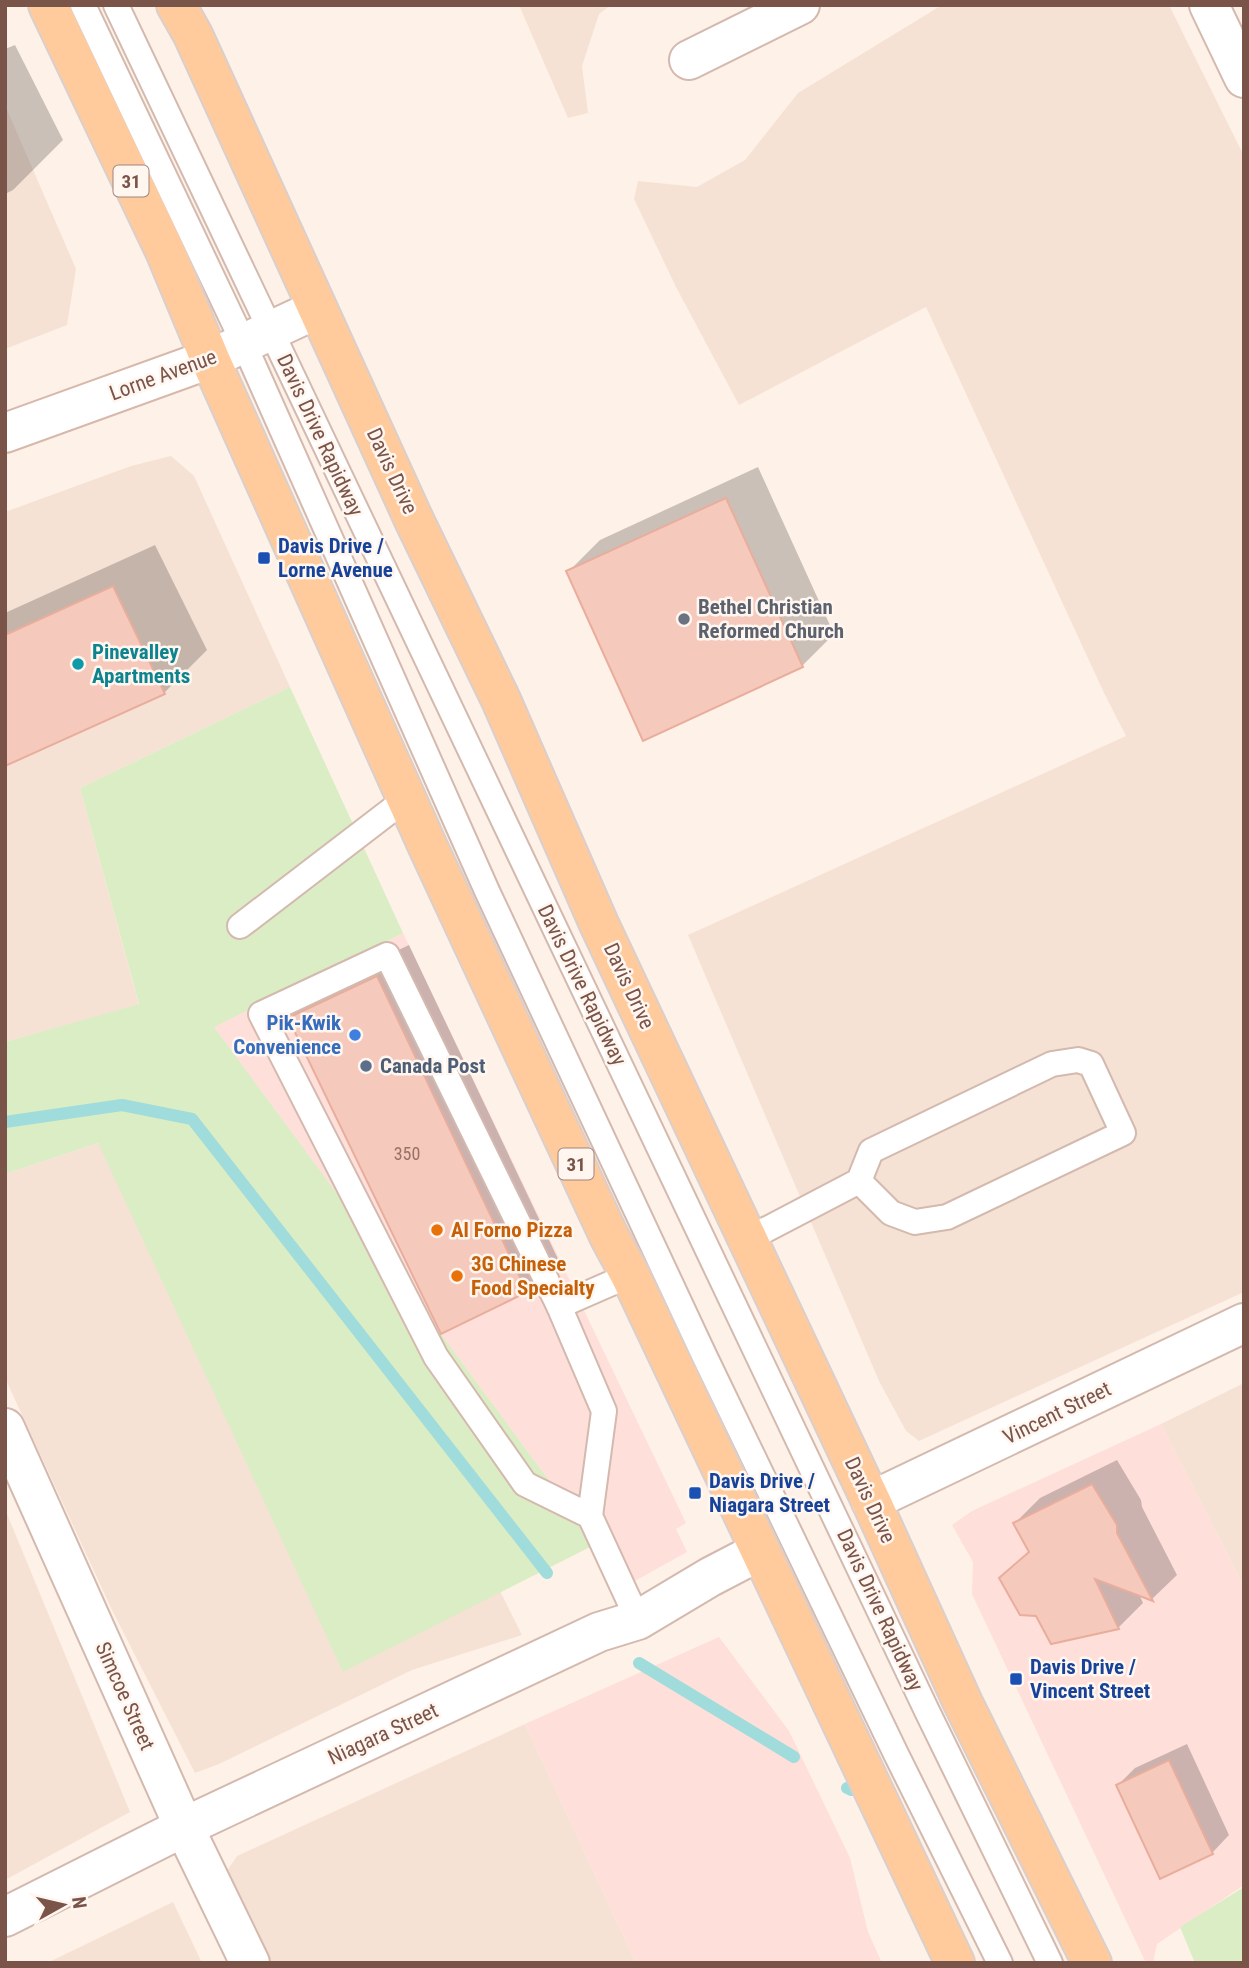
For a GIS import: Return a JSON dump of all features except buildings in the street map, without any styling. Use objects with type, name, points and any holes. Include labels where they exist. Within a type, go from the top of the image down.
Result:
[{"type":"main road","name":"31","points":[[47,5],[165,251],[242,345],[407,798],[609,1236],[630,1275],[955,1963]]},
{"type":"main road","name":"Davis Drive","points":[[176,5],[193,35],[414,520],[501,700],[599,924],[963,1703],[1092,1963]]},
{"type":"street","points":[[689,60],[800,5]]},
{"type":"street","points":[[1209,5],[1244,78]]},
{"type":"street","name":"Lorne Avenue","points":[[5,433],[242,345],[317,309]]},
{"type":"street","name":"Vincent Street","points":[[871,1502],[1244,1323]]},
{"type":"street","name":"Simcoe Street","points":[[5,1428],[184,1827],[250,1963]]},
{"type":"street","name":"Niagara Street","points":[[5,1917],[184,1827],[599,1632],[638,1620],[760,1551]]},
{"type":"lane","name":"Davis Drive Rapidway","points":[[83,5],[242,345],[487,891],[704,1355],[1000,1963]]},
{"type":"lane","name":"Davis Drive Rapidway","points":[[116,5],[242,345],[920,1696],[1050,1963]]},
{"type":"lane","points":[[240,926],[407,798]]},
{"type":"lane","points":[[590,1516],[524,1484],[436,1357],[261,1014],[387,955],[559,1306],[604,1410],[590,1516],[638,1620]]},
{"type":"lane","points":[[748,1239],[859,1181],[870,1151],[1052,1064],[1077,1060],[1091,1064],[1123,1133],[947,1217],[915,1222],[891,1213],[859,1181]]},
{"type":"lane","points":[[559,1306],[630,1275]]},
{"type":"shaded area","points":[[519,5],[611,5],[599,14],[582,66],[588,113],[568,118]]},
{"type":"shaded area","points":[[942,5],[1169,5],[1244,156],[1244,1292],[919,1441],[906,1431],[879,1381],[688,935],[1126,736],[926,307],[739,405],[676,287],[634,199],[638,181],[697,187],[745,160],[798,93]]},
{"type":"shaded area","points":[[5,105],[76,269],[67,325],[5,349]]},
{"type":"shaded area","points":[[171,456],[194,476],[290,687],[80,788],[139,1005],[5,1042],[5,512],[131,466]]},
{"type":"shaded area","points":[[403,933],[686,1523],[676,1529],[687,1552],[615,1592],[596,1544],[213,1026]]},
{"type":"shaded area","points":[[98,1143],[450,1491],[522,1635],[412,1670],[219,1764],[195,1773],[112,1610],[5,1378],[5,1174]]},
{"type":"shaded area","points":[[1244,1383],[1244,1587],[1161,1424]]},
{"type":"shaded area","points":[[1161,1424],[1244,1587],[1244,1885],[1157,1944],[1153,1963],[1146,1963],[972,1594],[973,1562],[952,1525],[972,1511]]},
{"type":"shaded area","points":[[5,1509],[130,1812],[5,1880]]},
{"type":"shaded area","points":[[719,1637],[789,1731],[850,1858],[868,1932],[882,1963],[636,1963],[525,1724]]},
{"type":"shaded area","points":[[525,1724],[636,1963],[268,1963],[225,1874],[237,1856]]},
{"type":"shaded area","points":[[173,1902],[202,1963],[47,1963]]},
{"type":"green space","points":[[290,687],[403,933],[214,1027],[596,1544],[343,1672],[98,1143],[5,1174],[5,1042],[139,1004],[80,788]]},
{"type":"green space","points":[[1244,1887],[1244,1963],[1195,1963],[1180,1927]]},
{"type":"waterway","points":[[5,1122],[122,1105],[192,1119],[547,1573]]},
{"type":"waterway","points":[[639,1663],[794,1757]]},
{"type":"waterway","points":[[847,1788],[851,1790]]},
{"type":"place","name":"Davis Drive / Lorne Avenue","points":[[264,558]]},
{"type":"place","name":"Bethel Christian Reformed Church","points":[[684,619]]},
{"type":"place","name":"Pinevalley Apartments","points":[[78,664]]},
{"type":"place","name":"Pik-Kwik Convenience","points":[[355,1035]]},
{"type":"place","name":"Canada Post","points":[[366,1066]]},
{"type":"place","name":"Al Forno Pizza","points":[[437,1230]]},
{"type":"place","name":"3G Chinese Food Specialty","points":[[457,1276]]},
{"type":"place","name":"Davis Drive / Niagara Street","points":[[695,1493]]},
{"type":"place","name":"Davis Drive / Vincent Street","points":[[1016,1679]]}]
